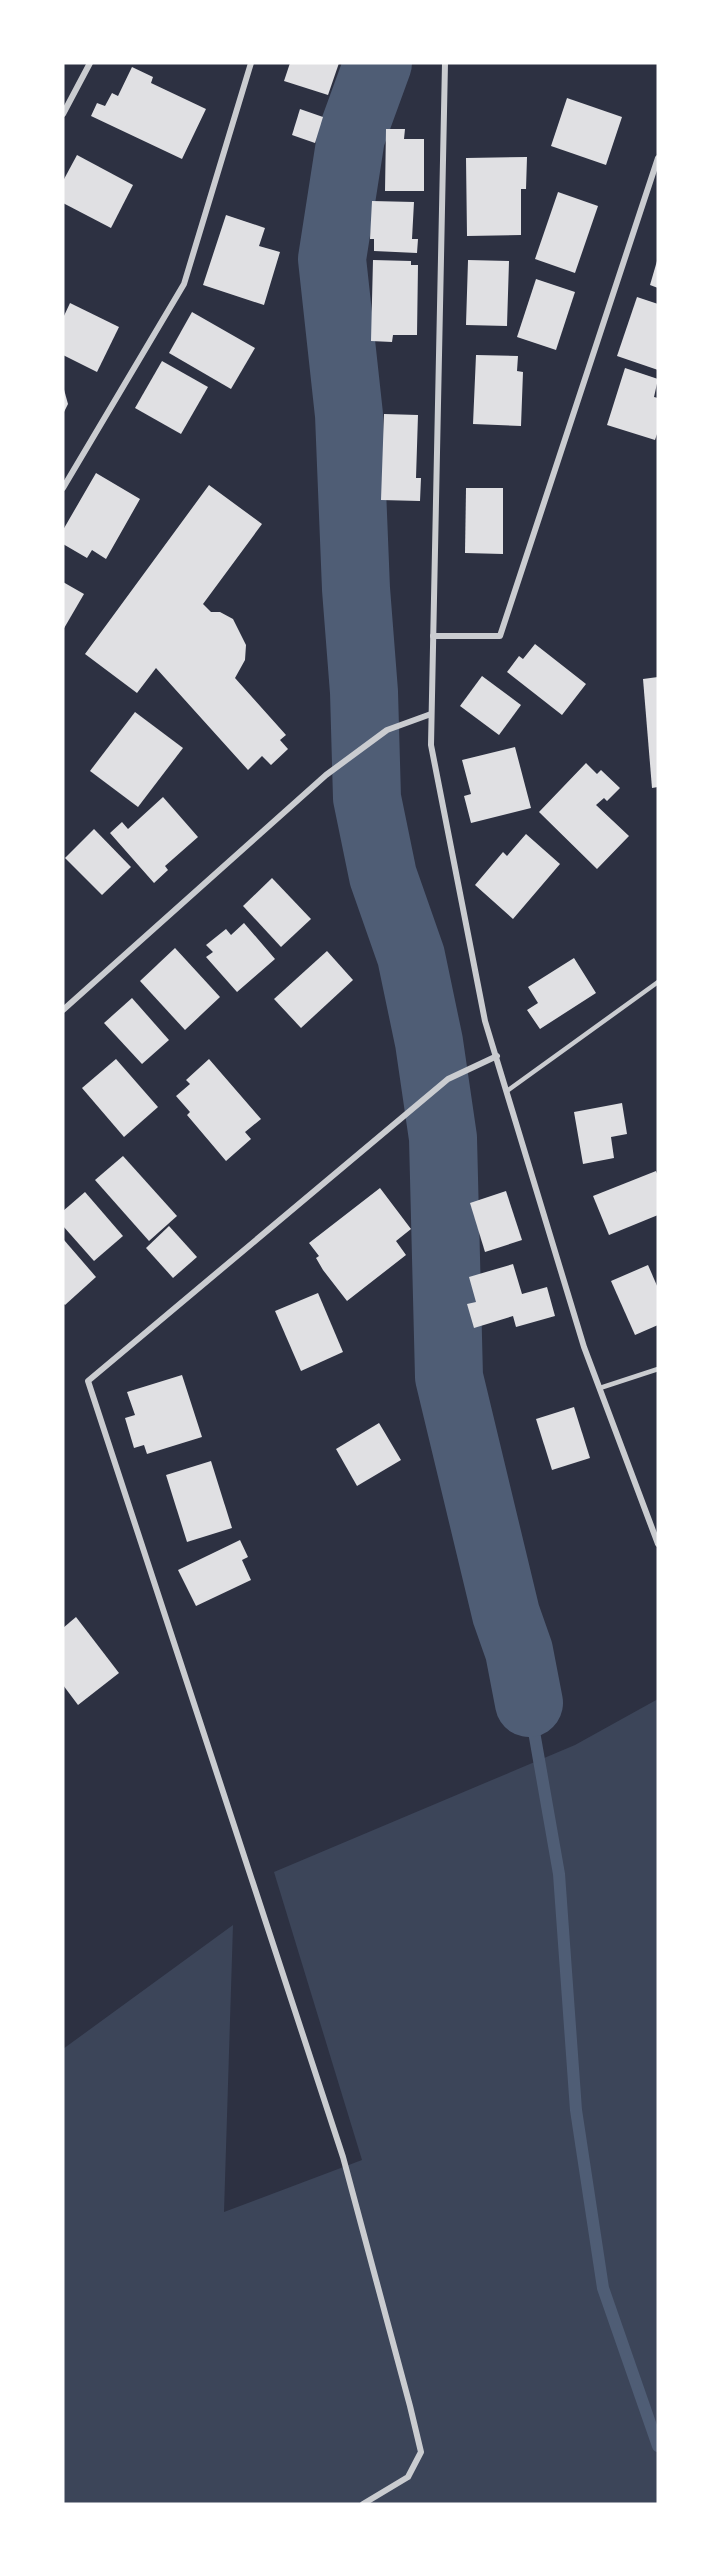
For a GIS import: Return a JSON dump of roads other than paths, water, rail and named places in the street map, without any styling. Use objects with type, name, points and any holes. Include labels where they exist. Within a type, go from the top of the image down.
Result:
[{"type":"street","points":[[63,114],[90,63]]},
{"type":"street","points":[[63,488],[184,284],[251,63]]},
{"type":"street","points":[[445,63],[431,746],[485,1021],[584,1347],[658,1544]]},
{"type":"street","points":[[433,636],[500,636],[658,158]]},
{"type":"street","points":[[63,1010],[326,775],[387,730],[431,714]]},
{"type":"street","points":[[363,2504],[408,2476],[421,2452],[410,2406],[343,2157],[88,1382],[448,1079],[497,1056]]},
{"type":"lane","points":[[507,1091],[658,982]]},
{"type":"lane","points":[[600,1388],[658,1369]]},
{"type":"waterway","points":[[378,63],[351,137],[332,259],[349,415],[356,589],[364,692],[367,798],[383,876],[411,956],[429,1042],[443,1138],[449,1377],[506,1614],[519,1651],[529,1703]]},
{"type":"waterway","points":[[529,1703],[559,1874],[576,2110],[603,2288],[658,2446]]}]
